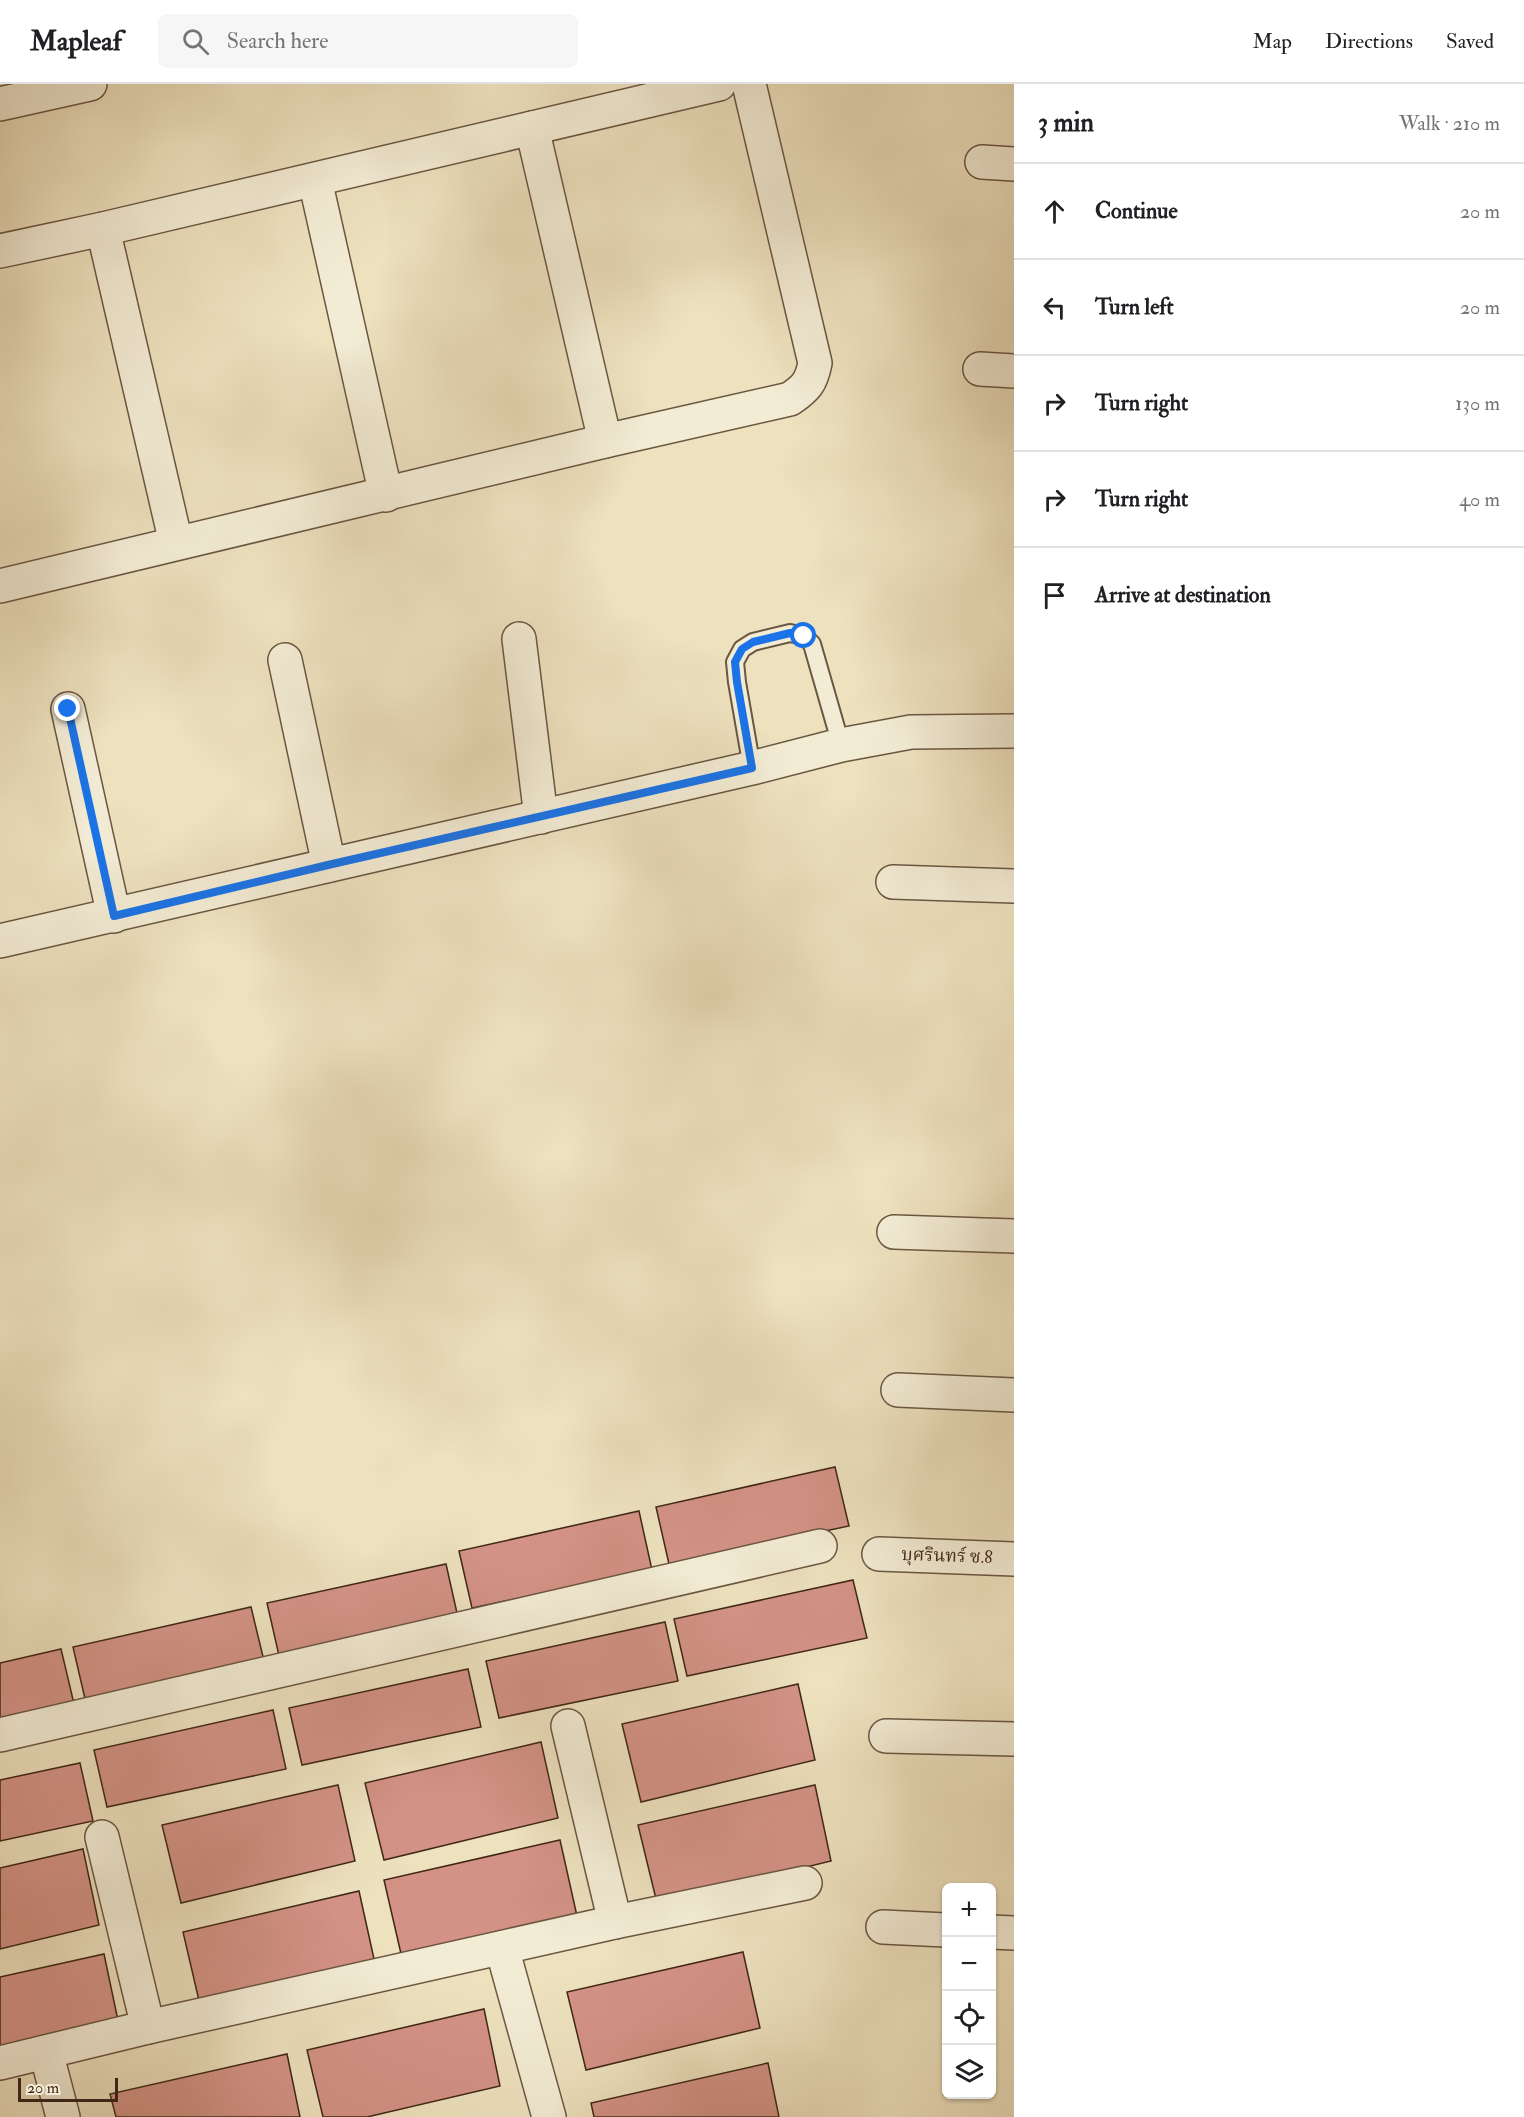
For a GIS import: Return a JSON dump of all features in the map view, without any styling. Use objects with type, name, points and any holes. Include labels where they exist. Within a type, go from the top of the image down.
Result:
[{"type":"street","points":[[0,104],[90,84]]},
{"type":"street","points":[[0,251],[315,180],[719,84]]},
{"type":"street","points":[[0,586],[790,399],[804,390],[812,378],[814,363],[749,84]]},
{"type":"street","points":[[532,128],[605,441]]},
{"type":"street","points":[[982,162],[1014,164]]},
{"type":"street","points":[[315,180],[386,495]]},
{"type":"street","points":[[103,229],[176,543]]},
{"type":"street","points":[[980,369],[1014,371]]},
{"type":"street","points":[[519,639],[541,817]]},
{"type":"street","points":[[285,660],[328,865]]},
{"type":"street","points":[[68,709],[114,916]]},
{"type":"street","points":[[0,941],[752,768],[841,745],[911,732],[1014,731]]},
{"type":"street","points":[[893,882],[1014,886]]},
{"type":"street","points":[[894,1232],[1014,1236]]},
{"type":"street","points":[[898,1390],[1014,1395]]},
{"type":"street","points":[[0,1736],[820,1546]]},
{"type":"street","name":"บุศรินทร์ ซ.8","points":[[879,1554],[1014,1559]]},
{"type":"street","points":[[568,1726],[615,1922]]},
{"type":"street","points":[[886,1736],[1014,1739]]},
{"type":"street","points":[[102,1837],[148,2027]]},
{"type":"street","points":[[0,2063],[148,2027],[615,1922],[805,1883]]},
{"type":"street","points":[[883,1927],[942,1930]]},
{"type":"street","points":[[996,1932],[1014,1933]]},
{"type":"street","points":[[502,1948],[549,2117]]},
{"type":"street","points":[[46,2052],[63,2117]]},
{"type":"lane","points":[[752,768],[735,662],[742,649],[753,642],[790,633],[804,636],[812,644],[841,745]]},
{"type":"building","points":[[835,1467],[849,1526],[669,1564],[656,1507]]},
{"type":"building","points":[[639,1511],[652,1570],[472,1608],[459,1551]]},
{"type":"building","points":[[446,1564],[459,1622],[280,1660],[267,1603]]},
{"type":"building","points":[[853,1580],[867,1638],[687,1676],[674,1619]]},
{"type":"building","points":[[251,1607],[265,1665],[86,1703],[73,1647]]},
{"type":"building","points":[[665,1622],[678,1681],[499,1718],[486,1661]]},
{"type":"building","points":[[61,1649],[75,1708],[0,1724],[0,1663]]},
{"type":"building","points":[[468,1669],[481,1727],[302,1765],[289,1708]]},
{"type":"building","points":[[798,1684],[815,1760],[641,1802],[622,1724]]},
{"type":"building","points":[[273,1710],[286,1769],[107,1807],[94,1750]]},
{"type":"building","points":[[541,1742],[558,1818],[384,1860],[365,1783]]},
{"type":"building","points":[[80,1763],[93,1821],[0,1841],[0,1780]]},
{"type":"building","points":[[338,1785],[355,1861],[181,1903],[162,1825]]},
{"type":"building","points":[[815,1785],[831,1861],[657,1903],[638,1825]]},
{"type":"building","points":[[560,1840],[577,1916],[402,1958],[384,1880]]},
{"type":"building","points":[[83,1849],[99,1925],[0,1949],[0,1868]]},
{"type":"building","points":[[359,1891],[376,1968],[201,2009],[183,1932]]},
{"type":"building","points":[[743,1952],[760,2028],[586,2070],[567,1992]]},
{"type":"building","points":[[104,1954],[120,2030],[0,2058],[0,1977]]},
{"type":"building","points":[[484,2009],[500,2086],[367,2117],[323,2117],[307,2050]]},
{"type":"building","points":[[287,2054],[300,2117],[116,2117],[110,2094]]},
{"type":"building","points":[[768,2063],[779,2117],[594,2117],[591,2103]]},
{"type":"route","points":[[68,709],[114,916],[752,768],[735,662],[742,649],[753,642],[790,633],[804,636]]}]
